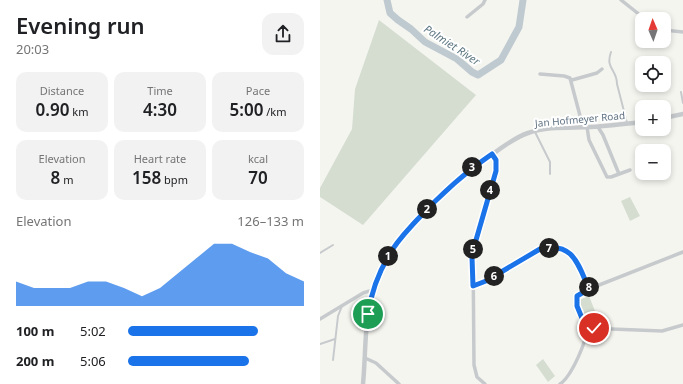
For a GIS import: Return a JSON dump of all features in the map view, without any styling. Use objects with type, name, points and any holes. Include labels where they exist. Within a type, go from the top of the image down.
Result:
[{"type":"street","points":[[467,17],[483,4],[485,0]]},
{"type":"street","points":[[621,0],[636,12]]},
{"type":"street","points":[[671,31],[683,32]]},
{"type":"street","points":[[572,80],[597,73],[602,69]]},
{"type":"street","points":[[540,74],[566,76],[572,80],[589,140],[606,175],[610,177],[630,170]]},
{"type":"street","points":[[671,117],[683,114]]},
{"type":"street","points":[[676,116],[683,120]]},
{"type":"street","name":"Jan Hofmeyer Road","points":[[363,384],[367,321],[373,290],[388,256],[406,231],[451,185],[473,167],[514,139],[534,131],[552,128],[598,127],[635,123]]},
{"type":"street","points":[[598,127],[603,135],[619,174]]},
{"type":"street","points":[[485,384],[477,377],[474,369],[472,257],[496,171],[496,160],[492,154]]},
{"type":"street","points":[[473,286],[486,281],[536,251],[548,248],[562,249],[572,255],[577,261],[589,289]]},
{"type":"street","points":[[560,384],[566,380],[574,367],[585,337],[586,328],[577,306],[576,298],[578,294],[683,252]]},
{"type":"street","points":[[320,318],[365,291],[373,290]]},
{"type":"street","points":[[586,328],[662,331],[683,325]]},
{"type":"street","points":[[365,358],[377,364],[399,384]]},
{"type":"lane","points":[[611,52],[609,65],[617,78],[628,124]]},
{"type":"lane","points":[[681,92],[683,102]]},
{"type":"lane","points":[[534,131],[550,162],[550,174]]},
{"type":"lane","points":[[320,253],[333,246]]},
{"type":"lane","points":[[333,360],[338,316],[342,305]]},
{"type":"lane","points":[[320,344],[335,339]]},
{"type":"shaded area","points":[[379,20],[476,95],[363,225],[320,197],[320,188],[352,129],[355,89]]},
{"type":"shaded area","points":[[630,197],[640,216],[630,221],[621,201]]},
{"type":"shaded area","points":[[589,296],[597,316],[587,320],[579,300]]},
{"type":"shaded area","points":[[543,359],[555,376],[548,382],[536,365]]},
{"type":"waterway","name":"Palmiet River","points":[[387,0],[390,13],[398,20],[411,29],[425,42],[457,59],[472,72],[478,75],[501,60],[519,27],[523,0]]},
{"type":"route","points":[[368,314],[373,290],[382,267],[393,248],[406,231],[451,185],[492,154],[496,160],[496,171],[474,247],[472,257],[473,286],[486,281],[540,249],[555,248],[569,252],[577,261],[589,289],[581,292],[577,296],[576,303],[586,328],[594,328]]}]
